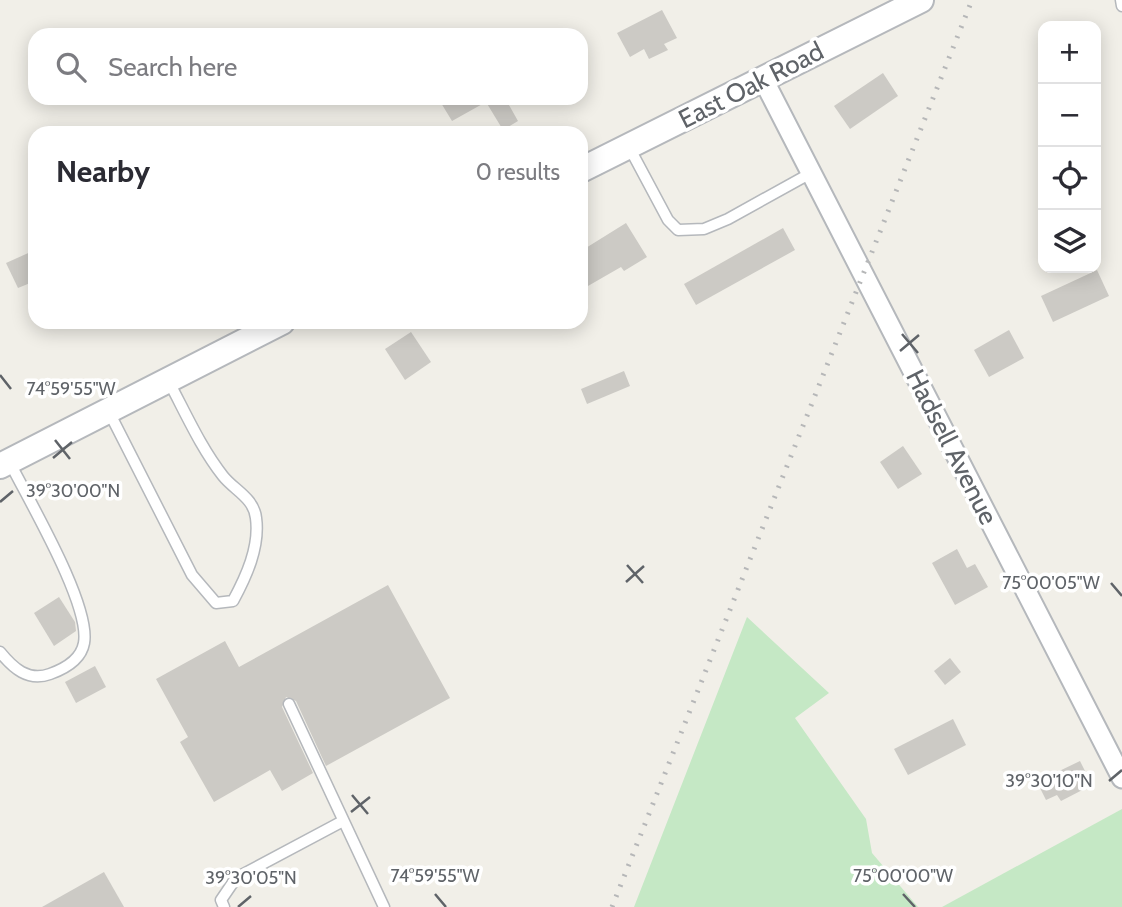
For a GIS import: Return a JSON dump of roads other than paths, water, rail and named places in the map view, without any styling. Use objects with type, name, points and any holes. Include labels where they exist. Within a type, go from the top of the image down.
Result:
[{"type":"street","name":"East Oak Road","points":[[588,166],[921,0]]},
{"type":"street","name":"Hadsell Avenue","points":[[763,79],[1122,778]]},
{"type":"street","points":[[4,464],[268,329]]},
{"type":"lane","points":[[1121,0],[1122,6]]},
{"type":"lane","points":[[629,146],[668,220],[678,230],[704,229],[728,219],[811,173]]},
{"type":"lane","points":[[109,411],[192,575],[216,603],[233,601],[249,571],[257,517],[247,497],[225,479],[205,450],[168,380]]},
{"type":"lane","points":[[0,652],[14,668],[25,675],[37,677],[68,666],[80,654],[84,643],[82,614],[74,588],[4,464]]},
{"type":"lane","points":[[289,704],[384,907]]},
{"type":"lane","points":[[224,907],[221,900],[236,878],[343,821]]},
{"type":"railway","points":[[612,907],[972,0]]}]
